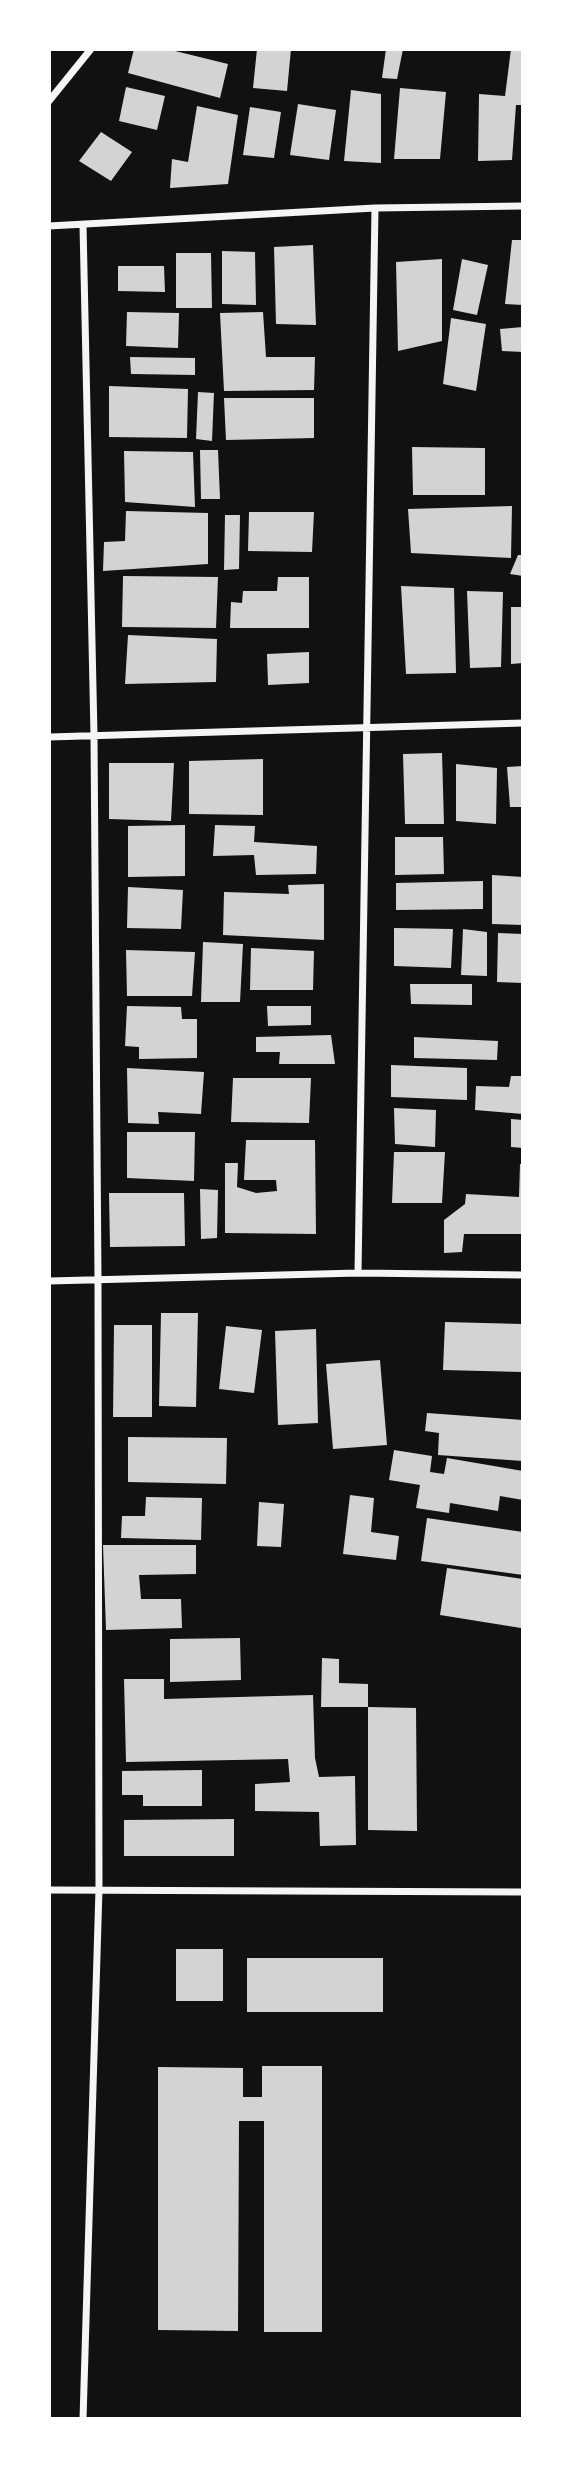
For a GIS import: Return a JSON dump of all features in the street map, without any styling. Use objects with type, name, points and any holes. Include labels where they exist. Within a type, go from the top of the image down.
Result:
[{"type":"street","points":[[49,101],[90,49]]},
{"type":"street","points":[[49,226],[375,208],[523,206]]},
{"type":"street","points":[[358,1273],[375,208]]},
{"type":"street","points":[[83,225],[94,735],[99,1889],[83,2419]]},
{"type":"street","points":[[49,737],[523,723]]},
{"type":"street","points":[[49,1281],[358,1273],[523,1275]]},
{"type":"street","points":[[49,1890],[523,1892]]},
{"type":"building","points":[[134,49],[167,49],[228,64],[220,98],[128,73]]},
{"type":"building","points":[[257,49],[291,49],[287,91],[253,88]]},
{"type":"building","points":[[386,49],[403,49],[397,79],[382,78]]},
{"type":"building","points":[[511,49],[523,49],[523,105],[516,105],[512,160],[478,161],[479,94],[505,96]]},
{"type":"building","points":[[126,87],[165,96],[157,130],[119,121]]},
{"type":"building","points":[[400,88],[446,92],[440,159],[394,159]]},
{"type":"building","points":[[351,90],[381,94],[381,163],[344,161]]},
{"type":"building","points":[[298,104],[336,110],[329,160],[290,155]]},
{"type":"building","points":[[197,106],[238,115],[228,184],[170,188],[172,159],[188,162]]},
{"type":"building","points":[[250,107],[281,112],[274,158],[243,155]]},
{"type":"building","points":[[101,132],[132,152],[111,181],[79,161]]},
{"type":"building","points":[[512,240],[523,240],[523,305],[505,304]]},
{"type":"building","points":[[313,245],[316,325],[276,324],[274,247]]},
{"type":"building","points":[[222,251],[255,252],[256,305],[222,304]]},
{"type":"building","points":[[176,253],[211,253],[212,308],[176,308]]},
{"type":"building","points":[[442,259],[442,341],[398,351],[396,262]]},
{"type":"building","points":[[462,259],[488,265],[477,315],[453,310]]},
{"type":"building","points":[[118,266],[164,266],[165,292],[118,291]]},
{"type":"building","points":[[127,312],[179,313],[178,348],[126,346]]},
{"type":"building","points":[[263,312],[266,357],[315,357],[314,390],[224,391],[220,313]]},
{"type":"building","points":[[451,318],[486,324],[476,391],[443,384]]},
{"type":"building","points":[[523,327],[523,352],[502,351],[500,329]]},
{"type":"building","points":[[130,357],[195,358],[195,375],[131,374]]},
{"type":"building","points":[[109,386],[188,389],[187,438],[109,437]]},
{"type":"building","points":[[198,392],[214,393],[212,441],[196,439]]},
{"type":"building","points":[[224,398],[314,398],[314,438],[226,440]]},
{"type":"building","points":[[412,447],[485,448],[485,495],[413,495]]},
{"type":"building","points":[[200,450],[218,450],[220,499],[201,499]]},
{"type":"building","points":[[124,451],[193,452],[195,507],[125,502]]},
{"type":"building","points":[[512,506],[511,558],[411,553],[408,509]]},
{"type":"building","points":[[126,511],[208,513],[208,564],[103,571],[104,542],[125,541]]},
{"type":"building","points":[[249,512],[314,512],[312,552],[248,551]]},
{"type":"building","points":[[225,515],[240,515],[239,569],[224,570]]},
{"type":"building","points":[[518,555],[523,555],[523,576],[510,574]]},
{"type":"building","points":[[123,576],[218,577],[216,628],[122,627]]},
{"type":"building","points":[[278,577],[309,577],[309,628],[230,628],[231,602],[242,603],[243,591],[277,591]]},
{"type":"building","points":[[401,586],[454,588],[456,673],[406,674]]},
{"type":"building","points":[[467,591],[503,592],[501,667],[470,668]]},
{"type":"building","points":[[511,607],[523,607],[523,663],[511,664]]},
{"type":"building","points":[[128,635],[217,639],[216,682],[125,684]]},
{"type":"building","points":[[309,652],[309,683],[268,685],[267,654]]},
{"type":"building","points":[[442,753],[444,824],[405,824],[403,754]]},
{"type":"building","points":[[263,759],[263,815],[189,814],[189,761]]},
{"type":"building","points":[[109,763],[174,763],[171,821],[109,819]]},
{"type":"building","points":[[456,764],[497,768],[496,824],[456,821]]},
{"type":"building","points":[[523,766],[523,807],[510,807],[507,767]]},
{"type":"building","points":[[185,825],[185,876],[128,877],[128,826]]},
{"type":"building","points":[[215,825],[255,826],[254,842],[317,846],[316,874],[256,875],[254,855],[213,856]]},
{"type":"building","points":[[395,837],[443,837],[444,874],[395,875]]},
{"type":"building","points":[[492,875],[523,877],[523,925],[492,924]]},
{"type":"building","points":[[483,881],[483,909],[396,910],[396,883]]},
{"type":"building","points":[[324,884],[324,940],[223,935],[224,892],[289,894],[288,885]]},
{"type":"building","points":[[128,887],[183,890],[181,929],[127,928]]},
{"type":"building","points":[[394,928],[453,929],[451,968],[394,966]]},
{"type":"building","points":[[463,929],[487,932],[487,976],[461,975]]},
{"type":"building","points":[[498,933],[523,934],[523,983],[497,982]]},
{"type":"building","points":[[203,942],[243,944],[240,1002],[201,1002]]},
{"type":"building","points":[[251,948],[314,951],[313,990],[250,990]]},
{"type":"building","points":[[126,950],[195,952],[192,996],[127,996]]},
{"type":"building","points":[[410,984],[472,984],[472,1005],[411,1004]]},
{"type":"building","points":[[127,1006],[181,1007],[182,1019],[197,1019],[197,1058],[139,1059],[139,1047],[125,1046]]},
{"type":"building","points":[[267,1006],[311,1006],[311,1025],[268,1026]]},
{"type":"building","points":[[331,1035],[335,1064],[279,1064],[280,1052],[256,1052],[256,1037]]},
{"type":"building","points":[[414,1037],[498,1041],[497,1060],[414,1058]]},
{"type":"building","points":[[391,1065],[467,1068],[467,1100],[391,1097]]},
{"type":"building","points":[[127,1068],[204,1072],[201,1114],[158,1112],[159,1124],[128,1123]]},
{"type":"building","points":[[511,1076],[523,1076],[523,1114],[475,1110],[476,1086],[509,1087]]},
{"type":"building","points":[[233,1078],[311,1078],[309,1123],[231,1122]]},
{"type":"building","points":[[394,1108],[436,1110],[435,1147],[395,1144]]},
{"type":"building","points":[[511,1119],[523,1120],[523,1148],[511,1147]]},
{"type":"building","points":[[127,1132],[195,1132],[194,1181],[127,1178]]},
{"type":"building","points":[[246,1140],[315,1140],[316,1234],[225,1233],[225,1163],[238,1163],[237,1187],[256,1193],[277,1191],[276,1180],[244,1180]]},
{"type":"building","points":[[394,1152],[445,1152],[442,1203],[392,1203]]},
{"type":"building","points":[[520,1164],[523,1164],[523,1234],[464,1234],[462,1252],[444,1253],[444,1220],[465,1204],[466,1194],[519,1197]]},
{"type":"building","points":[[200,1189],[218,1190],[217,1238],[201,1239]]},
{"type":"building","points":[[109,1193],[184,1193],[185,1246],[110,1247]]},
{"type":"building","points":[[161,1313],[198,1313],[196,1407],[159,1406]]},
{"type":"building","points":[[445,1322],[523,1324],[523,1372],[443,1370]]},
{"type":"building","points":[[114,1325],[152,1325],[152,1417],[113,1417]]},
{"type":"building","points":[[226,1326],[262,1330],[254,1393],[219,1389]]},
{"type":"building","points":[[316,1329],[318,1423],[278,1425],[275,1331]]},
{"type":"building","points":[[380,1360],[387,1445],[333,1449],[326,1364]]},
{"type":"building","points":[[427,1413],[523,1420],[523,1461],[438,1455],[439,1433],[425,1431]]},
{"type":"building","points":[[128,1437],[227,1438],[226,1484],[128,1482]]},
{"type":"building","points":[[394,1450],[432,1456],[430,1472],[444,1474],[447,1458],[523,1471],[523,1500],[500,1496],[498,1511],[450,1503],[449,1513],[416,1508],[420,1485],[389,1480]]},
{"type":"building","points":[[350,1495],[374,1498],[371,1532],[399,1536],[396,1560],[343,1554]]},
{"type":"building","points":[[146,1497],[202,1498],[201,1540],[121,1538],[122,1516],[145,1516]]},
{"type":"building","points":[[259,1502],[284,1504],[281,1547],[257,1546]]},
{"type":"building","points":[[427,1518],[523,1532],[523,1575],[421,1561]]},
{"type":"building","points":[[103,1545],[196,1545],[196,1574],[139,1575],[141,1599],[181,1599],[182,1628],[106,1630]]},
{"type":"building","points":[[447,1568],[523,1579],[521,1628],[440,1615]]},
{"type":"building","points":[[240,1638],[241,1680],[170,1682],[170,1639]]},
{"type":"building","points":[[322,1658],[339,1659],[339,1683],[368,1684],[368,1707],[321,1707]]},
{"type":"building","points":[[124,1679],[164,1679],[164,1699],[313,1695],[315,1758],[319,1777],[355,1776],[356,1845],[320,1846],[319,1812],[255,1811],[255,1784],[290,1782],[288,1759],[126,1762]]},
{"type":"building","points":[[368,1707],[416,1708],[417,1831],[368,1830]]},
{"type":"building","points":[[202,1770],[202,1806],[143,1806],[143,1795],[122,1795],[122,1771]]},
{"type":"building","points":[[234,1819],[234,1856],[124,1856],[124,1820]]},
{"type":"building","points":[[176,1949],[223,1949],[223,2001],[176,2001]]},
{"type":"building","points":[[247,1958],[383,1958],[383,2012],[247,2012]]},
{"type":"building","points":[[262,2066],[322,2066],[322,2332],[264,2332],[264,2121],[239,2121],[238,2331],[158,2330],[158,2067],[243,2068],[243,2097],[262,2097]]}]
